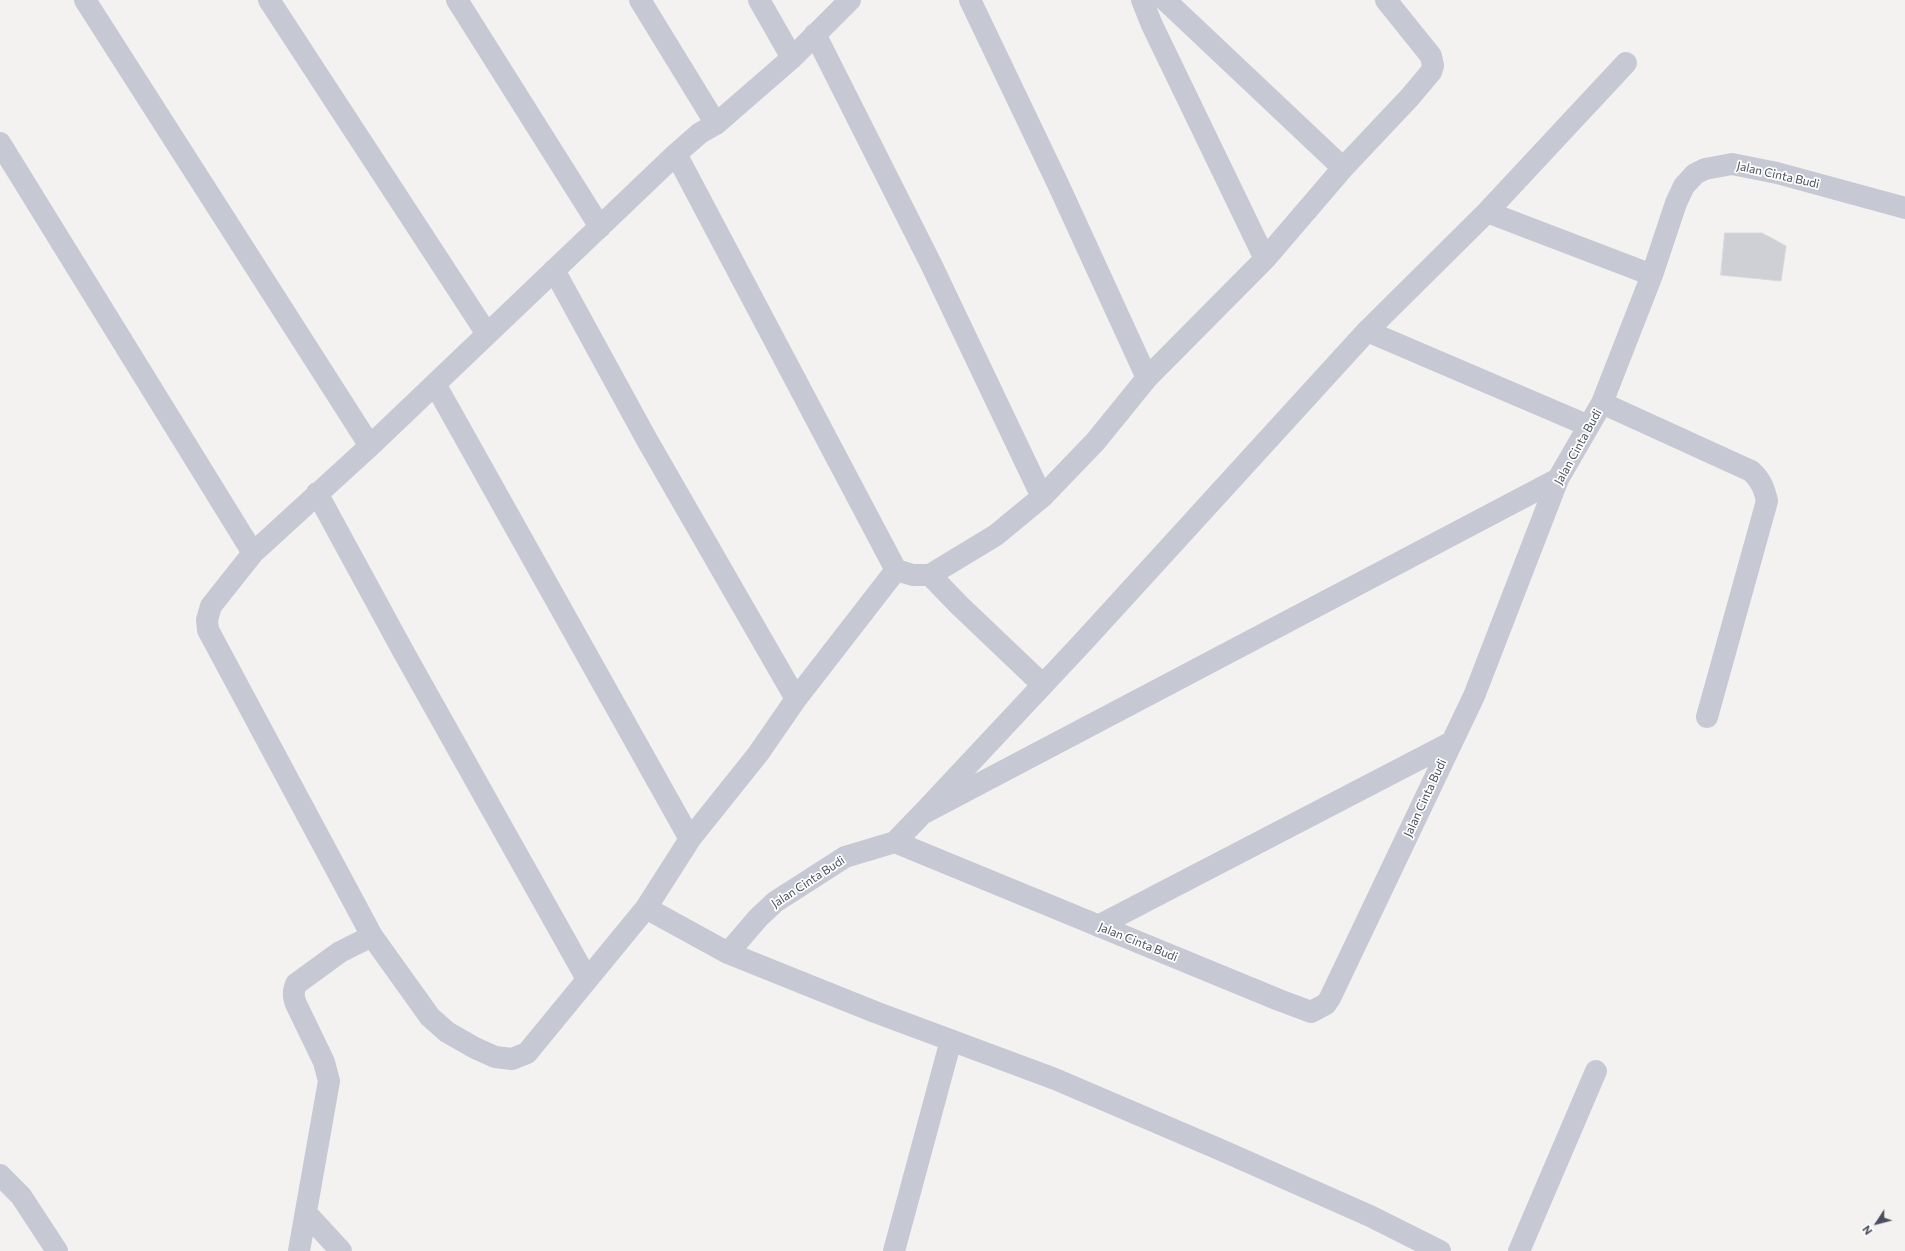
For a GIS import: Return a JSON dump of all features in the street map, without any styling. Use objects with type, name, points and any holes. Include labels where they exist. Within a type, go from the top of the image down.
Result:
[{"type":"street","points":[[85,0],[370,446]]},
{"type":"street","points":[[269,0],[487,334]]},
{"type":"street","points":[[457,0],[600,227]]},
{"type":"street","points":[[640,0],[716,124]]},
{"type":"street","points":[[759,0],[792,58]]},
{"type":"street","points":[[850,0],[792,58],[716,124],[700,133],[676,154],[370,446],[253,553],[211,606],[207,620],[208,630],[372,936],[430,1017],[447,1032],[475,1048],[495,1057],[512,1060],[527,1053],[537,1044],[587,979],[646,908],[690,839],[758,754],[796,699],[896,570]]},
{"type":"street","points":[[970,0],[1058,184],[1146,378]]},
{"type":"street","points":[[1142,0],[1152,25],[1265,260]]},
{"type":"street","points":[[1166,0],[1343,168]]},
{"type":"street","points":[[676,154],[896,570],[913,575],[930,575],[996,535],[1042,497],[1095,442],[1146,378],[1265,260],[1343,168],[1410,97],[1431,72],[1431,56],[1386,0]]},
{"type":"street","points":[[815,34],[931,264],[1042,497]]},
{"type":"street","points":[[895,842],[1043,685],[1367,331],[1487,212],[1626,63]]},
{"type":"street","points":[[0,144],[253,553]]},
{"type":"street","name":"Jalan Cinta Budi","points":[[728,953],[758,918],[775,902],[845,857],[895,842],[1279,1000],[1311,1012],[1319,1009],[1326,1004],[1330,998],[1474,696],[1558,479],[1602,403],[1652,275],[1676,203],[1684,186],[1695,174],[1705,169],[1732,164],[1777,173],[1905,208]]},
{"type":"street","points":[[1487,212],[1652,275]]},
{"type":"street","points":[[554,270],[647,440],[796,699]]},
{"type":"street","points":[[1367,331],[1589,426]]},
{"type":"street","points":[[435,384],[690,839]]},
{"type":"street","points":[[1602,403],[1751,471],[1761,480],[1765,490],[1767,501],[1707,717]]},
{"type":"street","points":[[922,814],[1558,479]]},
{"type":"street","points":[[317,494],[399,644],[587,979]]},
{"type":"street","points":[[930,575],[959,606],[1043,685]]},
{"type":"street","points":[[1098,926],[1452,742]]},
{"type":"street","points":[[646,908],[728,953],[875,1012],[1054,1079],[1221,1150],[1370,1216],[1440,1251]]},
{"type":"street","points":[[299,1251],[329,1081],[324,1062],[296,1004],[293,996],[294,989],[296,984],[340,952],[372,936]]},
{"type":"street","points":[[894,1251],[951,1040]]},
{"type":"street","points":[[1519,1251],[1596,1071]]},
{"type":"street","points":[[0,1175],[21,1196],[57,1251]]},
{"type":"street","points":[[306,1213],[341,1251]]},
{"type":"building","points":[[1725,233],[1762,233],[1786,246],[1781,281],[1721,275]]}]
